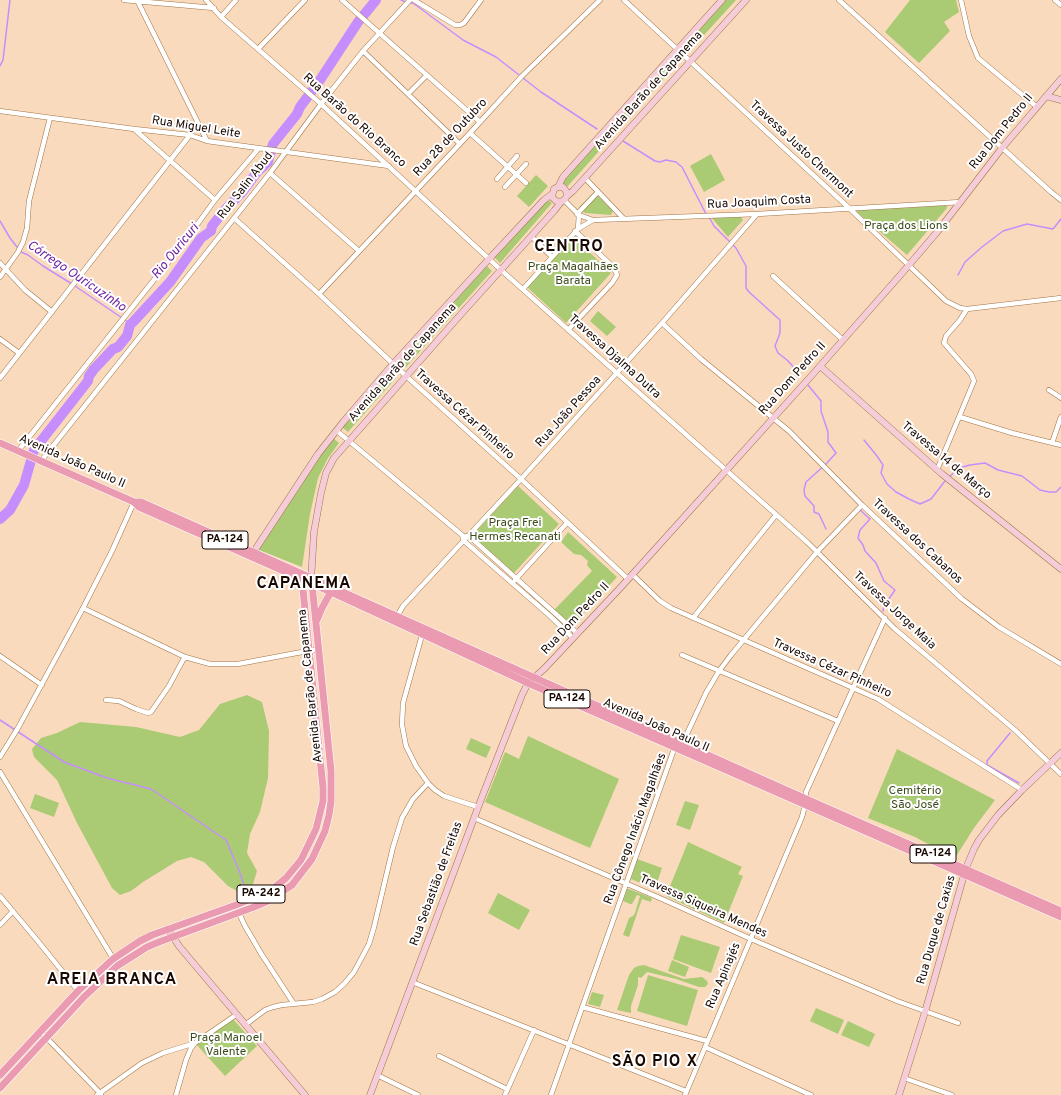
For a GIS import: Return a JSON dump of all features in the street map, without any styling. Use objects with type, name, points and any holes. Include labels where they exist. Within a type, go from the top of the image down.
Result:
[{"type":"main road","name":"Avenida João Paulo II","points":[[0,443],[134,502],[139,507],[313,580],[395,619],[747,776],[1020,896],[1061,911]]},
{"type":"main road","name":"Avenida João Paulo II","points":[[252,555],[302,580],[313,580]]},
{"type":"main road","name":"Avenida Barão de Capanema","points":[[0,1075],[78,990],[112,959],[140,941],[168,929],[236,905],[275,887],[286,878],[300,860],[312,840],[323,801],[320,748],[302,580]]},
{"type":"main road","points":[[304,594],[313,580]]},
{"type":"main road","name":"Avenida Barão de Capanema","points":[[0,1088],[84,997],[117,966],[147,948],[173,936],[239,913],[268,901],[292,885],[312,859],[328,820],[332,801],[331,771],[318,649],[313,580]]},
{"type":"main road","points":[[316,622],[332,590]]},
{"type":"main road","name":"Avenida João Paulo II","points":[[395,619],[422,635],[531,680]]},
{"type":"main road","points":[[320,748],[328,748]]},
{"type":"main road","points":[[323,801],[332,801]]},
{"type":"main road","points":[[286,878],[292,885]]},
{"type":"main road","name":"Avenida João Paulo II","points":[[1020,896],[1061,917]]},
{"type":"street","points":[[124,0],[165,2],[214,8]]},
{"type":"street","name":"Rua Barão do Rio Branco","points":[[206,0],[221,17],[321,104],[416,190],[489,259]]},
{"type":"street","points":[[221,17],[236,0]]},
{"type":"street","points":[[258,49],[305,0]]},
{"type":"street","points":[[342,0],[480,122]]},
{"type":"street","name":"Rua Salin Abud","points":[[40,461],[270,173],[321,104],[363,51],[410,0]]},
{"type":"street","points":[[414,0],[455,25],[464,23],[481,0]]},
{"type":"street","name":"Rua 28 de Outubro","points":[[319,294],[522,76],[600,0]]},
{"type":"street","name":"Travessa Justo Chermont","points":[[624,0],[849,208],[946,301],[960,308],[967,309]]},
{"type":"street","name":"Avenida Barão de Capanema","points":[[558,187],[563,177],[722,0]]},
{"type":"street","name":"Avenida Barão de Capanema","points":[[313,580],[315,521],[323,483],[330,465],[348,441],[532,237],[564,199],[746,0]]},
{"type":"street","points":[[839,0],[1061,200]]},
{"type":"street","points":[[961,0],[969,36],[978,58],[1037,107]]},
{"type":"street","points":[[1055,0],[1061,5]]},
{"type":"street","points":[[137,1],[207,141]]},
{"type":"street","points":[[363,51],[409,93],[460,144]]},
{"type":"street","points":[[409,93],[427,75]]},
{"type":"street","name":"Rua Dom Pedro II","points":[[531,680],[544,669],[628,579],[909,266],[961,202],[1002,148],[1061,79]]},
{"type":"street","points":[[1046,96],[1061,100]]},
{"type":"street","name":"Rua Miguel Leite","points":[[0,111],[190,135],[207,141],[389,166]]},
{"type":"street","points":[[0,277],[18,252],[25,235],[29,201],[50,118]]},
{"type":"street","points":[[134,129],[215,200]]},
{"type":"street","points":[[470,133],[526,184]]},
{"type":"street","points":[[0,378],[190,135]]},
{"type":"street","points":[[18,451],[188,237],[215,200],[259,148]]},
{"type":"street","points":[[496,179],[517,156]]},
{"type":"street","points":[[505,187],[526,164]]},
{"type":"street","points":[[270,173],[359,251]]},
{"type":"street","points":[[584,178],[624,219]]},
{"type":"street","points":[[558,187],[565,189],[564,199],[556,201],[552,194],[554,189],[558,187]]},
{"type":"street","points":[[568,330],[612,283],[617,275],[609,263],[577,230],[578,214],[598,192]]},
{"type":"street","name":"Avenida Barão de Capanema","points":[[252,555],[318,454],[336,431],[489,259],[544,200],[552,194]]},
{"type":"street","name":"Rua Joaquim Costa","points":[[564,199],[578,214],[593,220],[758,214],[961,202]]},
{"type":"street","name":"Rua João Pessoa","points":[[395,619],[409,600],[617,374],[758,214]]},
{"type":"street","name":"Travessa Cézar Pinheiro","points":[[234,218],[521,479],[628,579]]},
{"type":"street","points":[[523,289],[577,230],[593,220]]},
{"type":"street","points":[[532,237],[552,257]]},
{"type":"street","name":"Travessa Djalma Dutra","points":[[489,259],[726,471]]},
{"type":"street","points":[[0,263],[25,290],[52,312]]},
{"type":"street","points":[[773,276],[843,340]]},
{"type":"street","points":[[937,470],[973,386],[973,378],[944,345],[946,336],[960,320],[967,309],[1061,298]]},
{"type":"street","name":"Travessa dos Cabanos","points":[[662,323],[707,364],[774,418],[810,451],[862,505],[941,580],[980,613],[1012,636],[1061,664]]},
{"type":"street","points":[[0,339],[19,353]]},
{"type":"street","name":"Travessa 14 de Março","points":[[820,366],[937,470],[1061,569]]},
{"type":"street","points":[[1049,390],[1061,398]]},
{"type":"street","points":[[960,417],[1061,445]]},
{"type":"street","points":[[1052,443],[1061,417]]},
{"type":"street","points":[[336,431],[462,535],[469,536],[517,579],[575,636]]},
{"type":"street","name":"Travessa Jorge Maia","points":[[726,471],[817,552],[907,640],[1015,730],[1061,774]]},
{"type":"street","points":[[0,757],[42,685],[83,608],[112,551],[134,502]]},
{"type":"street","name":"Rua Cônego Inácio Magalhães","points":[[551,1095],[672,755],[685,738],[699,706],[719,671],[817,552],[862,505]]},
{"type":"street","points":[[693,618],[776,515]]},
{"type":"street","points":[[512,583],[567,523]]},
{"type":"street","points":[[462,535],[464,541],[575,636]]},
{"type":"street","name":"Travessa Cézar Pinheiro","points":[[632,574],[663,603],[693,618],[853,688],[893,708],[1022,790]]},
{"type":"street","points":[[83,608],[186,657],[210,664],[225,665],[245,663],[318,649]]},
{"type":"street","name":"Rua Apinajés","points":[[685,1093],[802,817],[807,788],[885,618]]},
{"type":"street","points":[[422,635],[403,703],[402,725],[406,746],[416,766],[428,784],[444,796],[478,807]]},
{"type":"street","points":[[682,655],[838,722]]},
{"type":"street","points":[[0,656],[42,685]]},
{"type":"street","points":[[106,700],[119,701],[136,709],[148,713],[151,712],[170,686],[179,667],[186,657]]},
{"type":"street","name":"Rua Sebastião de Freitas","points":[[370,1095],[478,807],[522,695],[531,680]]},
{"type":"street","name":"Rua Duque de Caxias","points":[[899,1095],[925,1012],[965,872],[979,840],[998,815],[1061,753]]},
{"type":"street","points":[[0,772],[117,966]]},
{"type":"street","points":[[245,1025],[265,1010],[273,1007],[313,1002],[322,999],[335,992],[354,972],[366,951],[374,927],[393,847],[402,818],[413,799],[428,784]]},
{"type":"street","name":"Travessa Siqueira Mendes","points":[[474,818],[751,939],[925,1012],[958,1023]]},
{"type":"street","points":[[0,896],[84,997]]},
{"type":"street","points":[[236,905],[262,955],[294,1004]]},
{"type":"street","points":[[0,925],[13,911]]},
{"type":"street","points":[[168,929],[189,958],[236,1015],[305,1095]]},
{"type":"street","points":[[412,982],[534,1030],[685,1093]]},
{"type":"street","points":[[582,1007],[708,1041]]},
{"type":"street","points":[[40,1031],[100,1094],[131,1070],[163,1053],[195,1043],[236,1015]]},
{"type":"street","points":[[505,1095],[534,1030]]},
{"type":"street","points":[[176,1095],[186,1060],[195,1043]]},
{"type":"street","points":[[705,1047],[811,1095]]},
{"type":"street","points":[[439,1056],[507,1090]]},
{"type":"street","points":[[378,1075],[418,1095]]},
{"type":"street","points":[[904,1078],[952,1095]]},
{"type":"green space","points":[[724,0],[736,0],[695,45],[688,40]]},
{"type":"green space","points":[[910,0],[956,0],[959,12],[944,22],[950,31],[919,63],[885,32]]},
{"type":"green space","points":[[669,60],[675,66],[567,187],[561,182]]},
{"type":"green space","points":[[711,154],[725,180],[704,192],[690,166]]},
{"type":"green space","points":[[536,175],[548,186],[529,207],[517,196]]},
{"type":"green space","points":[[594,192],[613,211],[611,215],[585,213],[579,207]]},
{"type":"green space","points":[[546,198],[552,203],[500,263],[494,257]]},
{"type":"green space","name":"Praça dos Lions","points":[[946,205],[947,208],[907,255],[857,212],[858,209]]},
{"type":"green space","points":[[711,217],[741,217],[743,220],[728,237]]},
{"type":"green space","name":"Praça Magalhães Barata","points":[[573,236],[611,273],[566,323],[527,287]]},
{"type":"green space","points":[[486,265],[492,271],[405,368],[399,363]]},
{"type":"green space","points":[[598,311],[616,327],[607,336],[590,321]]},
{"type":"green space","points":[[389,372],[396,378],[348,432],[342,427]]},
{"type":"green space","points":[[333,438],[339,443],[328,458],[318,478],[310,514],[302,567],[254,548]]},
{"type":"green space","name":"Praça Frei Hermes Recanati","points":[[518,486],[559,524],[513,574],[471,537]]},
{"type":"green space","points":[[568,532],[617,577],[572,626],[554,610],[592,571],[587,565],[588,561],[581,555],[574,554],[561,542]]},
{"type":"green space","points":[[247,695],[262,702],[269,731],[268,778],[260,812],[250,834],[247,853],[257,871],[253,884],[237,891],[228,886],[204,862],[191,857],[177,861],[131,891],[120,895],[112,888],[77,823],[57,780],[34,757],[32,749],[41,738],[57,733],[80,722],[136,727],[180,737],[199,730],[220,704]]},
{"type":"green space","points":[[528,736],[619,779],[590,848],[485,802],[505,752],[519,759]]},
{"type":"green space","points":[[471,738],[491,747],[486,758],[466,749]]},
{"type":"green space","name":"Cemitério São José","points":[[897,749],[995,800],[974,828],[955,858],[915,837],[868,818]]},
{"type":"green space","points":[[35,794],[59,803],[54,817],[30,808]]},
{"type":"green space","points":[[685,801],[699,805],[690,830],[676,825]]},
{"type":"green space","points":[[688,842],[742,867],[738,874],[743,876],[724,923],[666,896]]},
{"type":"green space","points":[[637,859],[662,868],[655,889],[631,879]]},
{"type":"green space","points":[[627,889],[652,898],[651,902],[642,899],[629,937],[623,935],[629,918],[635,913],[640,896],[637,895],[632,904],[623,901]]},
{"type":"green space","points":[[498,893],[530,910],[519,930],[488,913]]},
{"type":"green space","points":[[681,935],[720,947],[711,973],[673,959]]},
{"type":"green space","points":[[672,960],[689,967],[685,977],[668,971]]},
{"type":"green space","points":[[644,965],[684,979],[702,977],[708,984],[705,987],[699,987],[676,979],[647,972],[641,978],[638,978],[638,985],[631,1006],[631,1013],[617,1010],[629,975],[634,968]]},
{"type":"green space","points":[[648,975],[698,990],[687,1026],[637,1011]]},
{"type":"green space","points":[[592,992],[604,995],[600,1007],[588,1004]]},
{"type":"green space","points":[[816,1008],[844,1020],[838,1034],[810,1021]]},
{"type":"green space","name":"Praça Manoel Valente","points":[[233,1019],[257,1046],[225,1076],[196,1044]]},
{"type":"green space","points":[[848,1021],[875,1034],[869,1047],[841,1035]]},
{"type":"waterway","name":"Córrego Ouricuzinho","points":[[0,66],[3,60],[10,0]]},
{"type":"waterway","name":"Rio Ouricuri","points":[[0,519],[10,510],[24,485],[34,450],[88,381],[89,376],[94,369],[113,349],[118,347],[127,336],[130,325],[170,282],[201,238],[211,231],[212,226],[223,212],[243,191],[257,172],[268,162],[273,144],[297,114],[300,107],[320,80],[358,22],[376,0]]},
{"type":"waterway","points":[[401,0],[406,2]]},
{"type":"waterway","points":[[410,3],[413,3],[463,40],[496,57],[541,92],[597,129]]},
{"type":"waterway","points":[[623,141],[655,161],[660,162],[666,160],[676,162],[682,167],[706,214]]},
{"type":"waterway","points":[[709,217],[714,226],[736,248],[746,266],[746,288],[780,320],[780,333],[775,346],[778,353],[800,374]]},
{"type":"waterway","points":[[958,275],[965,262],[1003,231],[1027,224],[1053,229],[1061,219]]},
{"type":"waterway","name":"Córrego Ouricuzinho","points":[[0,221],[10,238],[21,252],[72,284]]},
{"type":"waterway","name":"Córrego Ouricuzinho","points":[[75,286],[128,322],[130,325]]},
{"type":"waterway","points":[[808,385],[821,401],[821,411],[828,432],[828,442],[836,453],[806,482],[804,490],[805,496],[814,506],[814,512],[819,514],[826,529]]},
{"type":"waterway","points":[[864,440],[883,465],[881,473],[887,484],[896,492],[909,499],[920,504],[931,499],[945,481]]},
{"type":"waterway","points":[[949,477],[959,468],[985,463],[998,470],[1022,476],[1040,490],[1056,492],[1061,487]]},
{"type":"waterway","points":[[860,510],[870,519],[860,530],[858,538],[865,551],[876,563],[884,581],[895,590],[884,606],[883,611]]},
{"type":"waterway","points":[[0,720],[64,762],[107,778],[151,789],[226,840],[240,873],[246,893]]},
{"type":"waterway","points":[[1010,733],[987,761],[987,765],[1019,783]]},
{"type":"district","name":"CENTRO","points":[[569,248]]},
{"type":"district","name":"CAPANEMA","points":[[304,585]]},
{"type":"district","name":"AREIA BRANCA","points":[[112,981]]},
{"type":"district","name":"SÃO PIO X","points":[[655,1063]]}]
